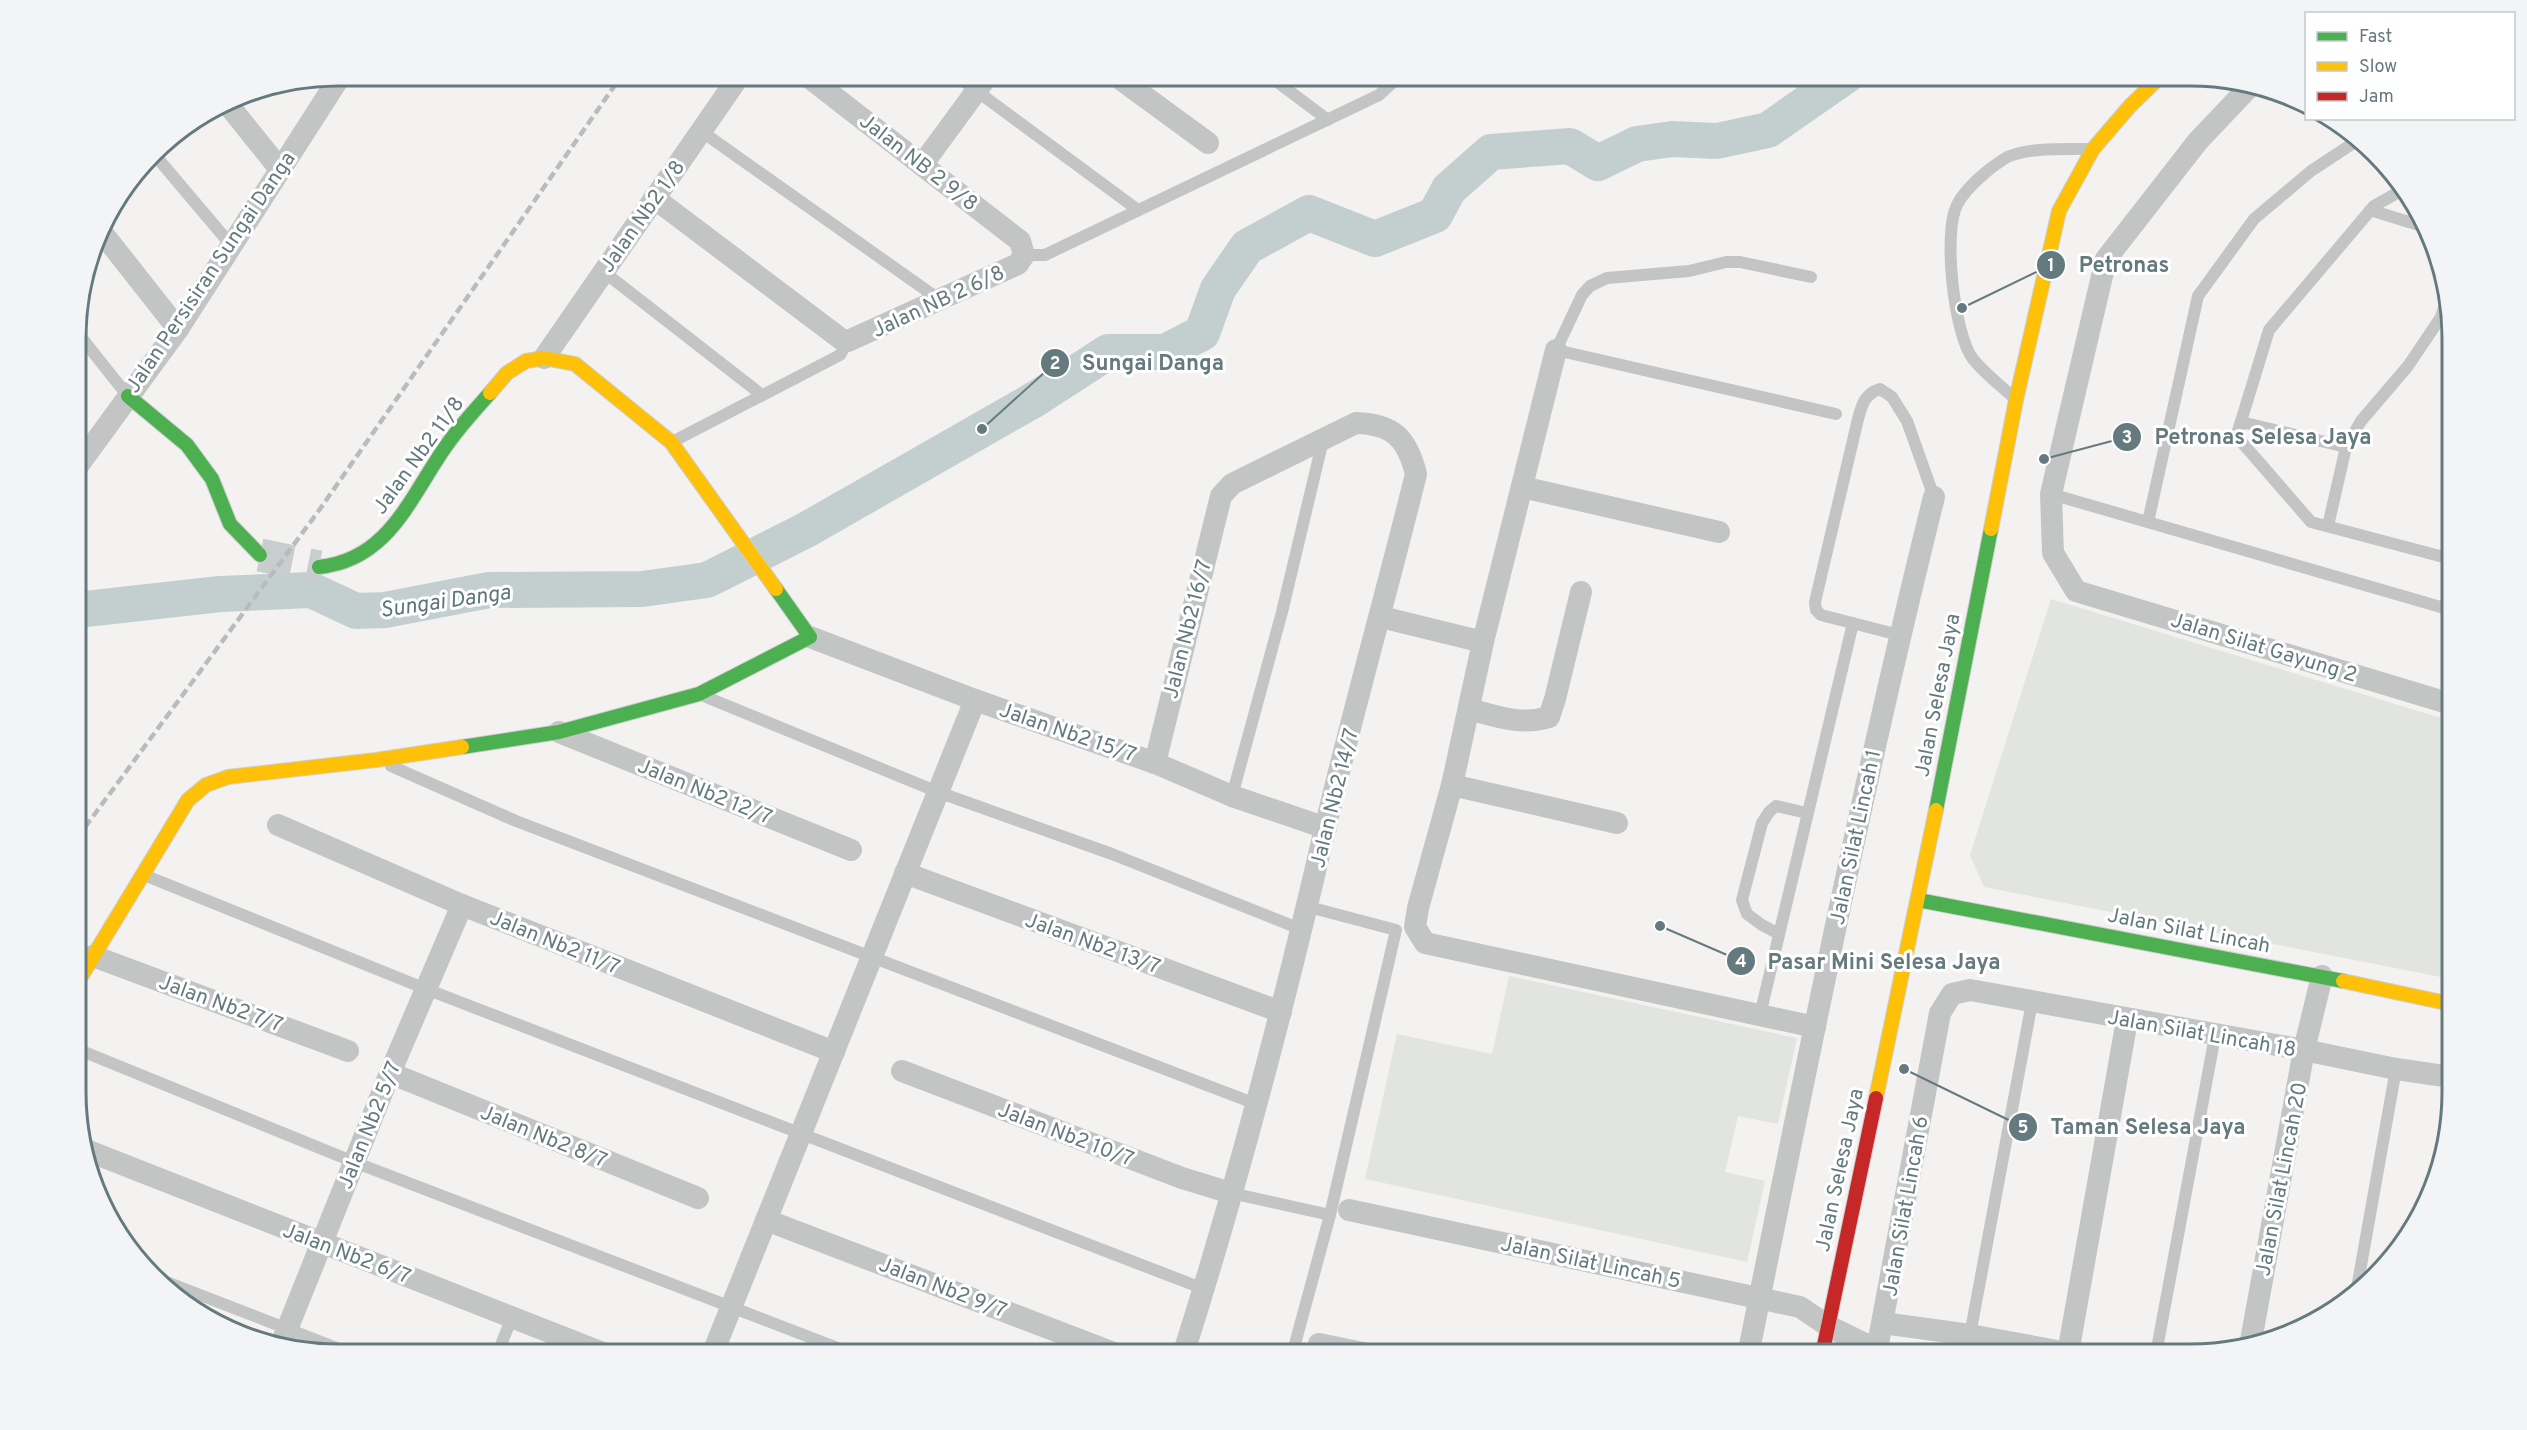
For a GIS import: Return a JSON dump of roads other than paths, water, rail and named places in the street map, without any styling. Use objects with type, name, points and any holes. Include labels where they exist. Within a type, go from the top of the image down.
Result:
[{"type":"street","name":"Jalan Persisiran Sungai Danga","points":[[86,454],[178,328],[331,86]]},
{"type":"street","name":"Jalan Nb2 1/8","points":[[544,357],[732,86]]},
{"type":"street","name":"Jalan NB 2 9/8","points":[[820,86],[1020,241],[1024,255]]},
{"type":"street","points":[[922,165],[980,86]]},
{"type":"street","points":[[1129,86],[1208,143]]},
{"type":"street","name":"Jalan Selesa Jaya","points":[[1824,1344],[1918,900],[2016,400],[2060,211],[2093,149],[2151,86]]},
{"type":"street","points":[[2051,494],[2106,259],[2198,141],[2245,91]]},
{"type":"street","points":[[231,109],[279,168]]},
{"type":"street","points":[[654,198],[841,339],[848,341]]},
{"type":"street","points":[[106,239],[178,328]]},
{"type":"street","name":"Jalan NB 2 6/8","points":[[848,341],[1018,264],[1024,255]]},
{"type":"street","points":[[1556,350],[1483,642],[1452,785],[1418,908],[1415,927],[1425,943],[1815,1027]]},
{"type":"street","points":[[86,968],[188,800],[206,786],[228,777],[376,760],[559,732],[699,694],[810,637],[689,464],[671,442],[575,364],[544,357]]},
{"type":"street","name":"Jalan Nb2 11/8","points":[[319,567],[340,565],[372,549],[392,529],[447,444],[507,373],[526,361],[544,357]]},
{"type":"street","points":[[128,396],[187,445],[212,478],[230,525],[260,555]]},
{"type":"street","name":"Jalan Nb2 14/7","points":[[1186,1344],[1204,1289],[1303,930],[1326,828],[1416,474],[1411,455],[1401,438],[1377,423],[1356,423],[1232,484],[1221,496]]},
{"type":"street","points":[[1522,487],[1719,532]]},
{"type":"street","name":"Jalan Silat Gayung 2","points":[[2051,494],[2053,553],[2076,591],[2442,701]]},
{"type":"street","name":"Jalan Nb2 16/7","points":[[1155,763],[1221,496]]},
{"type":"street","name":"Jalan Silat Lincah 1","points":[[1750,1344],[1899,635],[1934,497]]},
{"type":"street","points":[[1469,709],[1512,720],[1534,722],[1549,717],[1556,699],[1581,592]]},
{"type":"street","points":[[1381,617],[1483,642]]},
{"type":"street","name":"Jalan Nb2 15/7","points":[[810,637],[975,700],[1155,763],[1232,796],[1326,828]]},
{"type":"street","points":[[716,1344],[975,700]]},
{"type":"street","name":"Jalan Nb2 12/7","points":[[559,732],[851,850]]},
{"type":"street","points":[[1452,785],[1617,823]]},
{"type":"street","name":"Jalan Nb2 11/7","points":[[278,825],[462,905],[834,1052]]},
{"type":"street","name":"Jalan Nb2 13/7","points":[[905,873],[1281,1012]]},
{"type":"street","name":"Jalan Silat Lincah","points":[[1918,900],[2322,976],[2442,1002]]},
{"type":"street","name":"Jalan Nb2 5/7","points":[[284,1338],[390,1073],[462,905]]},
{"type":"street","name":"Jalan Nb2 7/7","points":[[93,956],[348,1051]]},
{"type":"street","name":"Jalan Silat Lincah 20","points":[[2252,1337],[2304,1050],[2322,976]]},
{"type":"street","name":"Jalan Silat Lincah 18","points":[[1952,994],[1970,990],[2442,1076]]},
{"type":"street","name":"Jalan Silat Lincah 6","points":[[1879,1344],[1940,1012],[1952,994]]},
{"type":"street","points":[[2076,1344],[2127,1020]]},
{"type":"street","name":"Jalan Nb2 10/7","points":[[902,1071],[1182,1178],[1231,1192]]},
{"type":"street","name":"Jalan Nb2 8/7","points":[[390,1073],[698,1198]]},
{"type":"street","name":"Jalan Nb2 6/7","points":[[93,1153],[580,1344]]},
{"type":"street","name":"Jalan Silat Lincah 5","points":[[1339,1213],[1800,1306],[1828,1326]]},
{"type":"street","name":"Jalan Nb2 9/7","points":[[766,1220],[1090,1344]]},
{"type":"street","points":[[1883,1323],[2019,1344]]},
{"type":"street","name":"Jalan Silat Lincah 6","points":[[1828,1326],[1862,1344]]},
{"type":"lane","points":[[986,86],[1138,210]]},
{"type":"lane","points":[[1283,86],[1328,120]]},
{"type":"lane","points":[[1024,255],[1045,255],[1379,96],[1389,86]]},
{"type":"lane","points":[[701,131],[940,300]]},
{"type":"lane","points":[[2148,522],[2198,296],[2254,219],[2311,171],[2351,144]]},
{"type":"lane","points":[[2016,400],[1972,358],[1961,332],[1954,295],[1949,246],[1957,204],[1976,183],[2006,158],[2048,148],[2093,149]]},
{"type":"lane","points":[[159,159],[231,245]]},
{"type":"lane","points":[[2396,194],[2370,210],[2269,330],[2238,431],[2239,439],[2245,449],[2311,522],[2442,557]]},
{"type":"lane","points":[[2370,210],[2415,224]]},
{"type":"lane","points":[[1811,277],[1740,262],[1726,262],[1689,271],[1607,278],[1590,286],[1582,295],[1556,350],[1836,414]]},
{"type":"lane","points":[[604,272],[762,395]]},
{"type":"lane","points":[[2328,526],[2346,447],[2361,421],[2408,366],[2441,318]]},
{"type":"lane","points":[[671,442],[840,356],[848,341]]},
{"type":"lane","points":[[86,343],[128,396]]},
{"type":"lane","points":[[1899,635],[1821,615],[1816,609],[1815,602],[1858,419],[1863,402],[1870,392],[1880,389],[1892,397],[1907,421],[1934,497]]},
{"type":"lane","points":[[2241,422],[2346,447]]},
{"type":"lane","points":[[1232,796],[1282,612],[1323,439]]},
{"type":"lane","points":[[2051,494],[2442,607]]},
{"type":"lane","points":[[1760,1015],[1853,623]]},
{"type":"lane","points":[[699,694],[938,792],[1112,854],[1303,930]]},
{"type":"lane","points":[[376,760],[516,821],[1256,1104]]},
{"type":"lane","points":[[1779,934],[1762,926],[1747,914],[1742,900],[1762,823],[1769,812],[1776,806],[1807,813]]},
{"type":"lane","points":[[144,875],[426,989],[1204,1289]]},
{"type":"lane","points":[[1296,1344],[1339,1213],[1396,930],[1309,907]]},
{"type":"lane","points":[[1970,1335],[2032,1002]]},
{"type":"lane","points":[[2158,1344],[2215,1036]]},
{"type":"lane","points":[[86,1052],[354,1161],[828,1344]]},
{"type":"lane","points":[[2358,1280],[2396,1069]]},
{"type":"lane","points":[[1231,1192],[1339,1213]]},
{"type":"lane","points":[[179,1288],[284,1338]]},
{"type":"lane","points":[[501,1344],[512,1317]]},
{"type":"waterway","name":"Sungai Danga","points":[[86,609],[220,594],[311,590],[356,611],[385,610],[489,590],[642,589],[707,580],[806,530],[1037,398],[1108,352],[1165,352],[1202,333],[1218,289],[1247,247],[1309,213],[1375,239],[1435,215],[1449,189],[1491,152],[1570,146],[1598,163],[1637,144],[1672,139],[1717,141],[1768,130],[1831,86]]},
{"type":"tunnel","points":[[260,555],[319,567]]},
{"type":"railway","points":[[86,826],[320,509],[614,86]]},
{"type":"place","name":"Petronas","points":[[1962,308]]},
{"type":"place","name":"Sungai Danga","points":[[982,429]]},
{"type":"place","name":"Petronas Selesa Jaya","points":[[2044,459]]},
{"type":"place","name":"Pasar Mini Selesa Jaya","points":[[1660,926]]},
{"type":"place","name":"Taman Selesa Jaya","points":[[1904,1069]]}]
